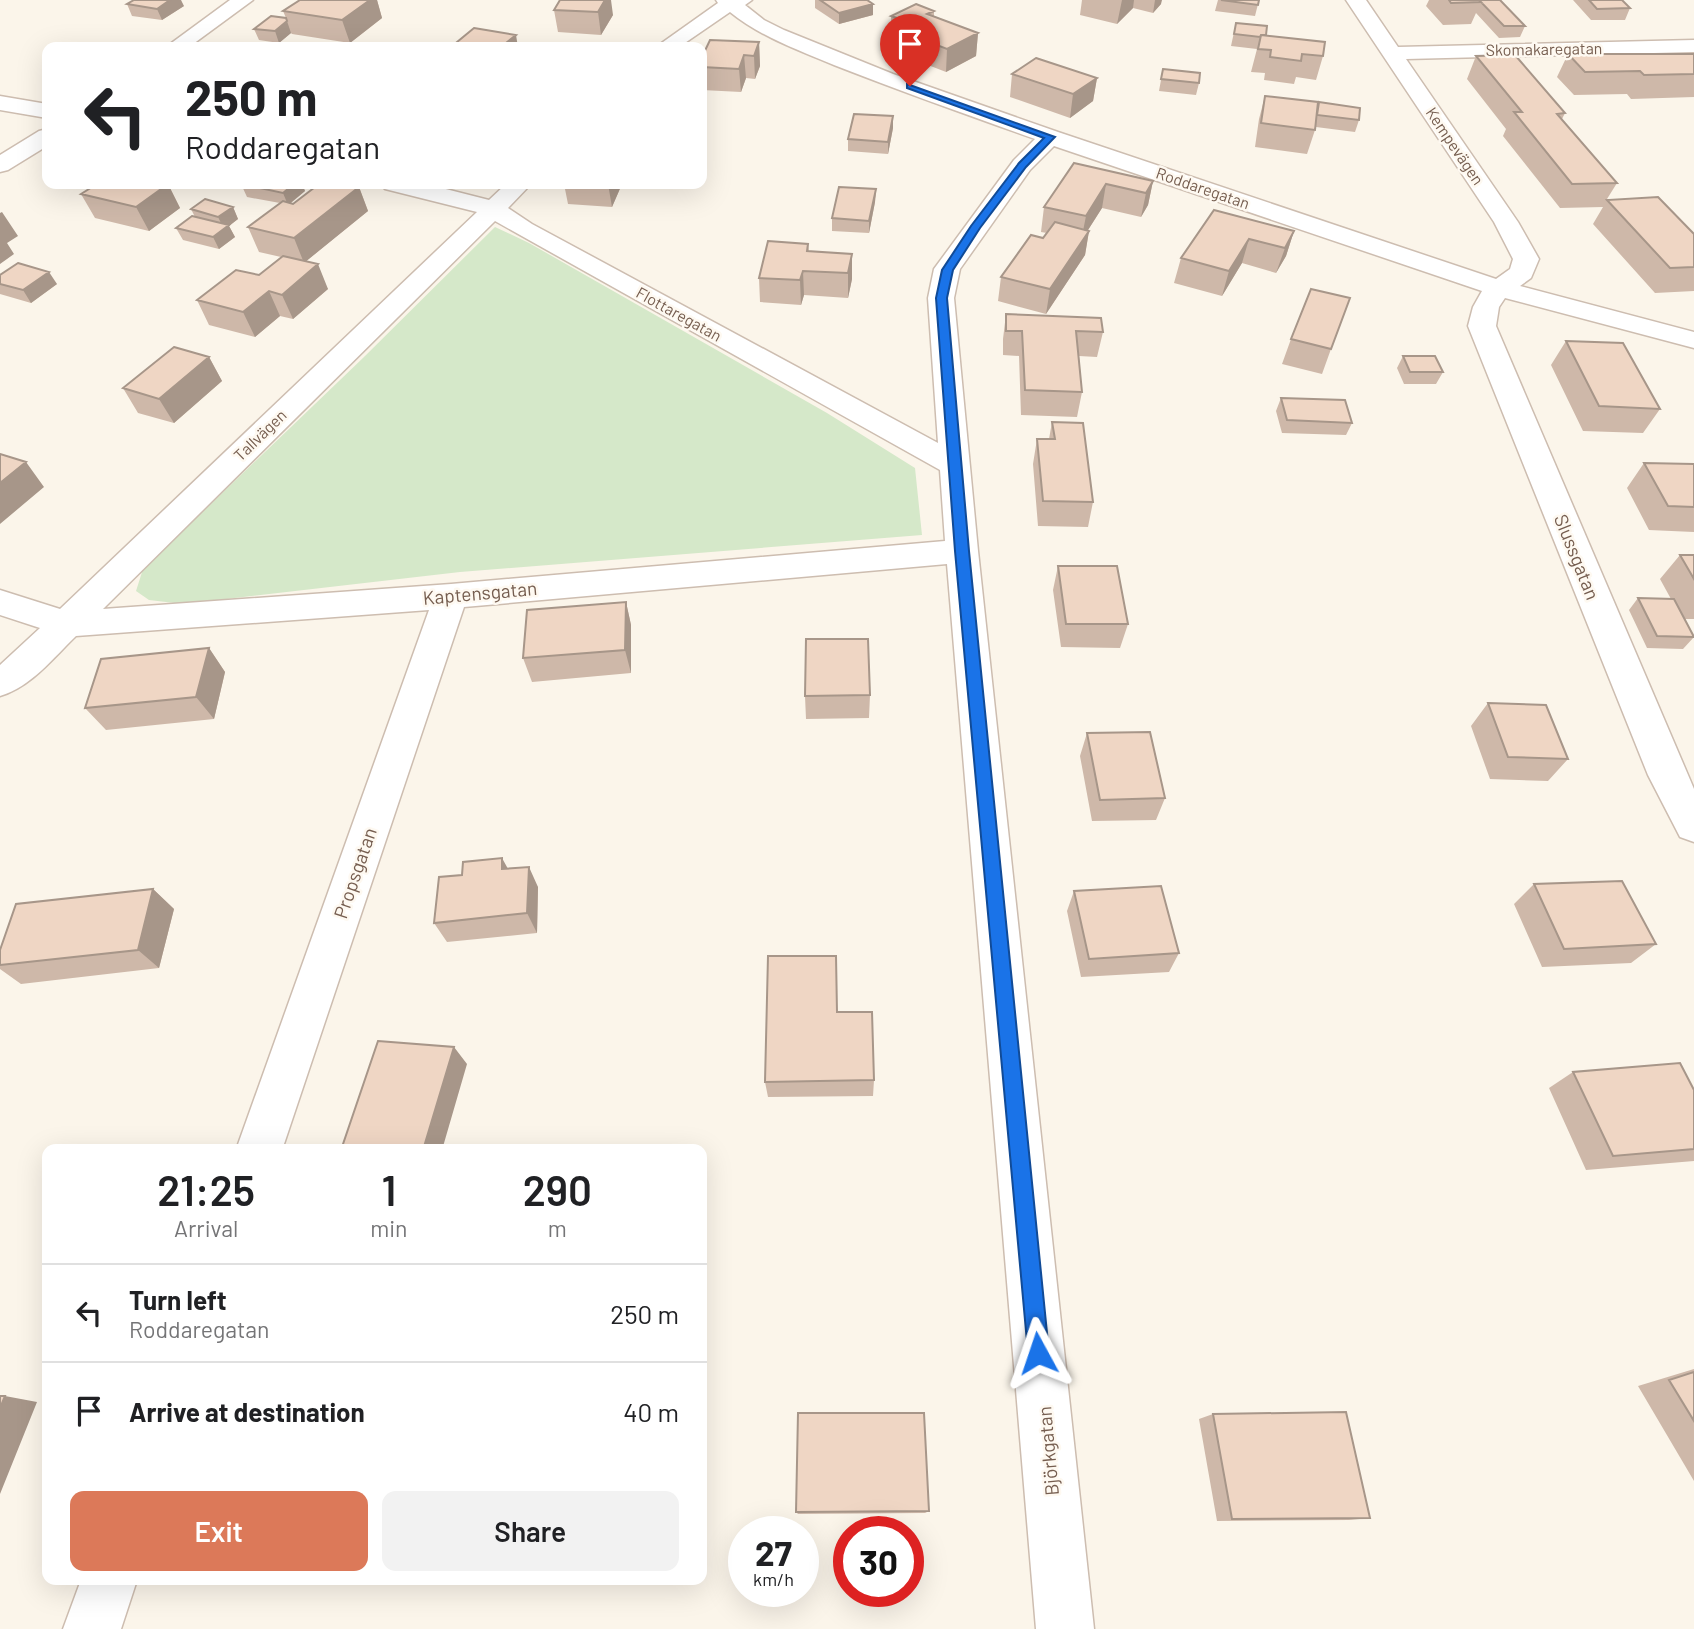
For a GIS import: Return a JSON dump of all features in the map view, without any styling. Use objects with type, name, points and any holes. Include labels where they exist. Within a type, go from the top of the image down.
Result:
[{"type":"street","points":[[183,42],[243,0]]},
{"type":"street","name":"Kempevägen","points":[[1356,0],[1506,222],[1526,259],[1522,273],[1499,288]]},
{"type":"street","points":[[673,42],[732,1]]},
{"type":"street","name":"Roddaregatan","points":[[732,1],[757,24],[778,34],[886,78],[1050,137],[1499,288],[1694,340]]},
{"type":"street","name":"Skomakaregatan","points":[[1393,53],[1694,46]]},
{"type":"street","points":[[0,103],[42,110]]},
{"type":"street","name":"Björkgatan","points":[[1050,137],[1023,165],[947,270],[941,298],[962,551],[1065,1629]]},
{"type":"street","points":[[0,165],[42,139]]},
{"type":"street","name":"Flottaregatan","points":[[417,189],[493,209],[523,229],[957,466]]},
{"type":"street","name":"Tallvägen","points":[[0,683],[19,670],[514,189]]},
{"type":"street","name":"Slussgatan","points":[[1499,288],[1487,301],[1482,326],[1667,775],[1694,827]]},
{"type":"street","name":"Kaptensgatan","points":[[0,602],[66,624],[452,596],[962,551]]},
{"type":"street","name":"Propsgatan","points":[[261,1144],[452,596]]},
{"type":"street","points":[[92,1629],[107,1585]]},
{"type":"green space","points":[[495,227],[529,243],[827,413],[915,468],[922,535],[460,572],[183,604],[149,600],[136,591],[143,569]]},
{"type":"building","points":[[134,0],[170,0],[157,9],[127,4]]},
{"type":"building","points":[[300,0],[370,0],[342,20],[283,11]]},
{"type":"building","points":[[560,0],[605,0],[598,12],[554,10]]},
{"type":"building","points":[[820,0],[867,0],[873,4],[839,13]]},
{"type":"building","points":[[1221,0],[1259,0],[1258,5]]},
{"type":"building","points":[[1449,0],[1479,0],[1481,2],[1451,3]]},
{"type":"building","points":[[1479,0],[1500,0],[1525,26],[1504,26]]},
{"type":"building","points":[[1589,0],[1622,0],[1630,8],[1597,9]]},
{"type":"building","points":[[916,4],[934,11],[927,14],[978,33],[947,49],[892,28],[906,21],[891,16]]},
{"type":"building","points":[[271,16],[286,18],[287,21],[275,31],[254,29]]},
{"type":"building","points":[[1236,23],[1267,26],[1266,35],[1260,37],[1234,34]]},
{"type":"building","points":[[474,28],[516,35],[507,42],[457,42]]},
{"type":"building","points":[[1261,35],[1325,42],[1323,56],[1302,54],[1301,61],[1270,57],[1271,50],[1258,49]]},
{"type":"building","points":[[710,40],[759,42],[754,56],[744,55],[739,69],[707,67],[707,46]]},
{"type":"building","points":[[1568,54],[1694,54],[1694,74],[1585,72]]},
{"type":"building","points":[[1515,55],[1565,113],[1557,114],[1617,183],[1572,184],[1514,112],[1522,112],[1476,56]]},
{"type":"building","points":[[1036,58],[1097,78],[1073,94],[1012,74]]},
{"type":"building","points":[[1163,69],[1200,73],[1199,83],[1161,79]]},
{"type":"building","points":[[1265,96],[1318,102],[1315,130],[1261,123]]},
{"type":"building","points":[[1319,102],[1360,108],[1359,120],[1317,115]]},
{"type":"building","points":[[854,114],[893,116],[888,142],[848,139]]},
{"type":"building","points":[[1074,163],[1153,181],[1146,193],[1106,184],[1086,216],[1044,207]]},
{"type":"building","points":[[839,187],[876,189],[869,221],[832,218]]},
{"type":"building","points":[[89,189],[161,189],[136,207],[81,194]]},
{"type":"building","points":[[264,189],[288,189],[283,193]]},
{"type":"building","points":[[312,189],[356,189],[294,238],[248,227],[283,201],[293,204]]},
{"type":"building","points":[[1658,197],[1694,234],[1694,267],[1670,268],[1607,200]]},
{"type":"building","points":[[205,199],[233,207],[218,217],[191,209]]},
{"type":"building","points":[[1214,210],[1294,231],[1285,248],[1249,239],[1229,271],[1181,258]]},
{"type":"building","points":[[192,216],[229,225],[213,237],[176,228]]},
{"type":"building","points":[[1055,222],[1089,231],[1050,289],[1001,277],[1031,235],[1043,238]]},
{"type":"building","points":[[768,241],[808,244],[807,251],[852,254],[848,273],[803,271],[800,280],[759,278]]},
{"type":"building","points":[[283,256],[318,264],[282,295],[269,291],[243,312],[197,300],[236,270],[259,275]]},
{"type":"building","points":[[18,263],[49,272],[23,290],[0,284],[0,275]]},
{"type":"building","points":[[1311,289],[1350,298],[1331,349],[1291,339]]},
{"type":"building","points":[[1006,314],[1101,318],[1103,332],[1076,331],[1082,392],[1025,390],[1022,331],[1006,331]]},
{"type":"building","points":[[1566,341],[1623,343],[1660,409],[1599,406]]},
{"type":"building","points":[[174,347],[209,357],[159,399],[123,388]]},
{"type":"building","points":[[1403,356],[1435,356],[1443,372],[1410,372]]},
{"type":"building","points":[[1281,398],[1345,400],[1352,423],[1287,420]]},
{"type":"building","points":[[1052,422],[1083,423],[1093,502],[1043,501],[1037,439],[1055,439]]},
{"type":"building","points":[[0,454],[26,462],[0,483]]},
{"type":"building","points":[[1644,463],[1694,464],[1694,507],[1668,506]]},
{"type":"building","points":[[1680,555],[1694,555],[1694,579]]},
{"type":"building","points":[[1058,566],[1117,566],[1128,624],[1066,624]]},
{"type":"building","points":[[1638,598],[1674,599],[1694,637],[1657,636]]},
{"type":"building","points":[[626,602],[625,650],[523,658],[527,610]]},
{"type":"building","points":[[806,639],[868,639],[870,695],[805,696]]},
{"type":"building","points":[[209,648],[196,697],[85,708],[101,659]]},
{"type":"building","points":[[1488,703],[1546,705],[1568,759],[1508,757]]},
{"type":"building","points":[[1150,732],[1165,798],[1100,800],[1087,733]]},
{"type":"building","points":[[502,858],[502,869],[529,867],[527,913],[434,923],[439,877],[462,875],[463,862]]},
{"type":"building","points":[[1622,881],[1656,944],[1564,949],[1534,884]]},
{"type":"building","points":[[1161,886],[1179,953],[1089,959],[1074,891]]},
{"type":"building","points":[[153,889],[138,950],[0,965],[0,950],[16,904]]},
{"type":"building","points":[[768,956],[836,956],[837,1012],[872,1012],[874,1080],[765,1082]]},
{"type":"building","points":[[378,1041],[454,1047],[425,1144],[343,1144]]},
{"type":"building","points":[[1680,1063],[1694,1090],[1694,1149],[1613,1156],[1573,1072]]},
{"type":"building","points":[[1694,1372],[1694,1421],[1669,1380]]},
{"type":"building","points":[[1346,1412],[1370,1518],[1232,1519],[1213,1414]]},
{"type":"building","points":[[798,1413],[924,1413],[929,1511],[796,1512]]},
{"type":"route","points":[[910,86],[1050,137],[1023,165],[976,226],[947,270],[941,298],[962,551],[1038,1353]]}]
